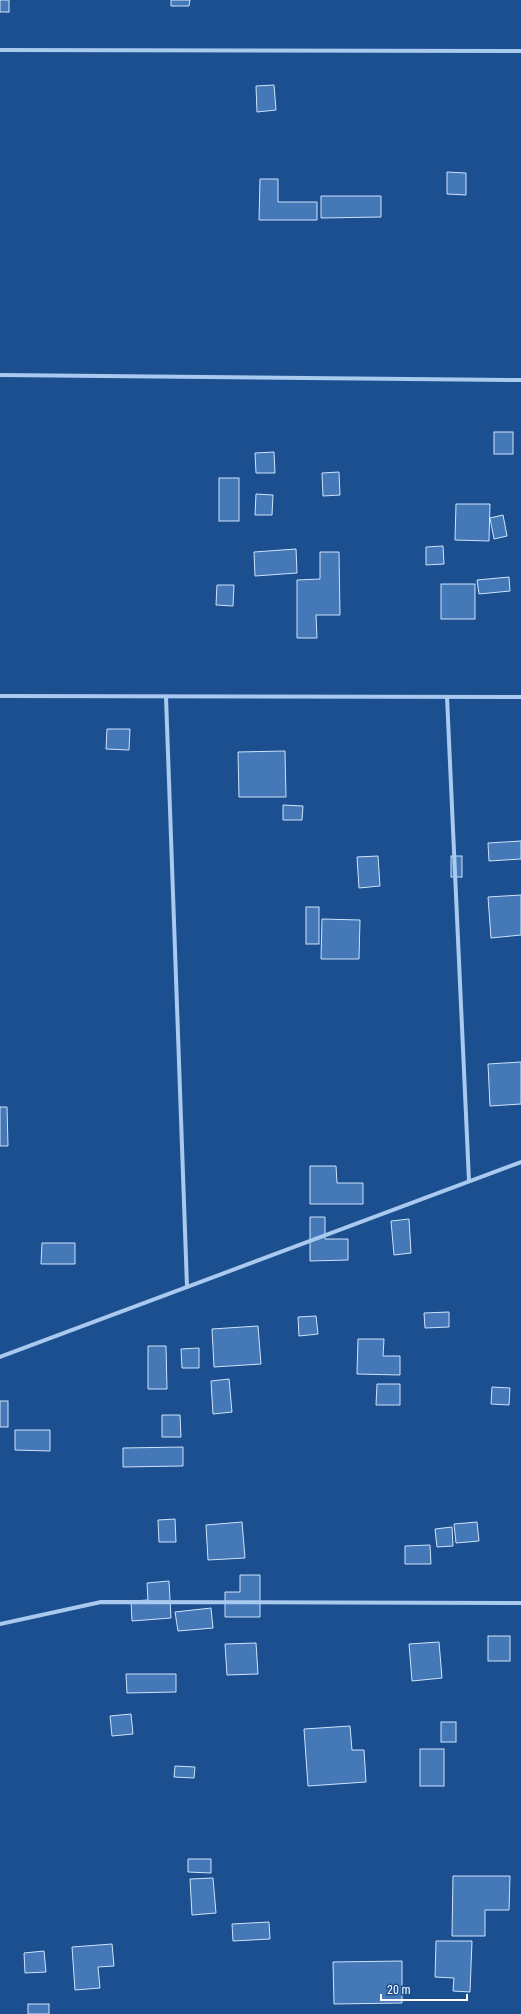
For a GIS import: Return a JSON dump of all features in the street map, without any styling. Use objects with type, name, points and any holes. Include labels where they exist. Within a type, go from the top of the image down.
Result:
[{"type":"street","points":[[0,50],[521,51]]},
{"type":"street","points":[[0,375],[521,380]]},
{"type":"street","points":[[0,696],[521,697]]},
{"type":"street","points":[[166,697],[187,1287]]},
{"type":"street","points":[[447,697],[469,1181]]},
{"type":"street","points":[[0,1357],[521,1162]]},
{"type":"street","points":[[0,1624],[101,1602],[521,1603]]},
{"type":"building","points":[[0,0],[9,0],[9,12],[0,12]]},
{"type":"building","points":[[171,0],[190,0],[189,6],[171,6]]},
{"type":"building","points":[[274,85],[276,110],[257,112],[256,86]]},
{"type":"building","points":[[447,172],[466,173],[466,195],[447,194]]},
{"type":"building","points":[[260,179],[278,179],[278,202],[317,202],[317,220],[259,220]]},
{"type":"building","points":[[321,196],[381,196],[381,217],[321,218]]},
{"type":"building","points":[[494,432],[513,432],[513,454],[494,454]]},
{"type":"building","points":[[274,452],[275,473],[256,473],[255,453]]},
{"type":"building","points":[[339,472],[340,495],[323,496],[322,473]]},
{"type":"building","points":[[219,478],[239,478],[239,521],[219,521]]},
{"type":"building","points":[[256,494],[273,495],[272,515],[255,515]]},
{"type":"building","points":[[456,504],[490,504],[489,541],[455,540]]},
{"type":"building","points":[[503,515],[507,536],[494,539],[490,518]]},
{"type":"building","points":[[443,546],[444,564],[426,565],[426,547]]},
{"type":"building","points":[[296,549],[297,573],[255,576],[254,552]]},
{"type":"building","points":[[320,552],[339,552],[340,615],[316,615],[317,638],[297,638],[297,580],[320,579]]},
{"type":"building","points":[[509,577],[510,591],[479,594],[477,580]]},
{"type":"building","points":[[441,584],[475,584],[475,619],[441,619]]},
{"type":"building","points":[[217,585],[234,585],[233,606],[216,605]]},
{"type":"building","points":[[107,729],[130,729],[129,750],[106,749]]},
{"type":"building","points":[[285,751],[286,797],[239,797],[238,752]]},
{"type":"building","points":[[283,805],[303,806],[302,820],[283,820]]},
{"type":"building","points":[[521,841],[521,859],[489,861],[488,843]]},
{"type":"building","points":[[378,856],[380,886],[359,888],[357,857]]},
{"type":"building","points":[[451,856],[462,856],[462,877],[451,877]]},
{"type":"building","points":[[521,895],[521,935],[491,938],[488,897]]},
{"type":"building","points":[[306,907],[319,907],[319,944],[306,944]]},
{"type":"building","points":[[322,919],[360,920],[359,959],[321,959]]},
{"type":"building","points":[[521,1062],[521,1104],[490,1106],[488,1064]]},
{"type":"building","points":[[0,1107],[7,1107],[8,1146],[0,1146]]},
{"type":"building","points":[[310,1166],[336,1166],[337,1183],[363,1183],[363,1204],[310,1204]]},
{"type":"building","points":[[310,1217],[325,1217],[325,1239],[348,1239],[348,1260],[310,1261]]},
{"type":"building","points":[[409,1219],[411,1253],[394,1255],[391,1221]]},
{"type":"building","points":[[42,1243],[75,1243],[75,1264],[41,1264]]},
{"type":"building","points":[[449,1312],[449,1327],[425,1328],[424,1313]]},
{"type":"building","points":[[316,1316],[318,1334],[299,1336],[298,1317]]},
{"type":"building","points":[[258,1326],[261,1364],[214,1367],[212,1329]]},
{"type":"building","points":[[358,1339],[384,1339],[383,1356],[400,1356],[400,1375],[357,1374]]},
{"type":"building","points":[[148,1346],[166,1346],[167,1389],[148,1389]]},
{"type":"building","points":[[199,1348],[199,1368],[182,1368],[181,1349]]},
{"type":"building","points":[[229,1379],[232,1412],[213,1414],[211,1381]]},
{"type":"building","points":[[377,1384],[400,1384],[400,1405],[376,1405]]},
{"type":"building","points":[[492,1387],[510,1388],[509,1405],[491,1404]]},
{"type":"building","points":[[0,1401],[8,1401],[8,1427],[0,1427]]},
{"type":"building","points":[[162,1415],[180,1415],[181,1437],[162,1437]]},
{"type":"building","points":[[15,1430],[50,1430],[50,1451],[15,1450]]},
{"type":"building","points":[[183,1447],[183,1466],[123,1467],[123,1448]]},
{"type":"building","points":[[175,1519],[176,1542],[159,1542],[158,1520]]},
{"type":"building","points":[[242,1522],[245,1558],[208,1560],[206,1525]]},
{"type":"building","points":[[477,1522],[479,1541],[456,1543],[454,1524]]},
{"type":"building","points":[[452,1527],[453,1546],[437,1547],[435,1529]]},
{"type":"building","points":[[430,1545],[431,1564],[405,1564],[405,1546]]},
{"type":"building","points":[[240,1575],[260,1575],[260,1617],[225,1617],[225,1592],[240,1592]]},
{"type":"building","points":[[169,1581],[171,1618],[132,1621],[131,1601],[148,1600],[147,1583]]},
{"type":"building","points":[[211,1608],[213,1628],[178,1631],[175,1612]]},
{"type":"building","points":[[488,1636],[510,1636],[510,1661],[488,1661]]},
{"type":"building","points":[[439,1642],[442,1678],[412,1681],[409,1644]]},
{"type":"building","points":[[256,1643],[258,1674],[227,1675],[225,1644]]},
{"type":"building","points":[[126,1674],[176,1674],[176,1692],[127,1693]]},
{"type":"building","points":[[131,1714],[133,1734],[112,1736],[110,1716]]},
{"type":"building","points":[[441,1722],[456,1722],[456,1742],[441,1742]]},
{"type":"building","points":[[350,1726],[352,1750],[364,1750],[366,1782],[308,1786],[304,1729]]},
{"type":"building","points":[[420,1749],[444,1749],[444,1786],[420,1786]]},
{"type":"building","points":[[175,1766],[195,1767],[194,1778],[174,1777]]},
{"type":"building","points":[[188,1859],[211,1859],[211,1873],[188,1872]]},
{"type":"building","points":[[453,1876],[510,1876],[509,1910],[485,1910],[485,1936],[452,1936]]},
{"type":"building","points":[[213,1878],[216,1913],[192,1915],[190,1879]]},
{"type":"building","points":[[269,1922],[270,1939],[233,1941],[232,1924]]},
{"type":"building","points":[[436,1941],[472,1941],[470,1992],[453,1991],[454,1978],[435,1977]]},
{"type":"building","points":[[112,1944],[114,1966],[98,1967],[100,1988],[75,1990],[72,1947]]},
{"type":"building","points":[[44,1951],[46,1972],[25,1973],[24,1953]]},
{"type":"building","points":[[402,1961],[402,2003],[334,2004],[333,1962]]},
{"type":"building","points":[[28,2004],[49,2004],[49,2014],[28,2014]]}]
